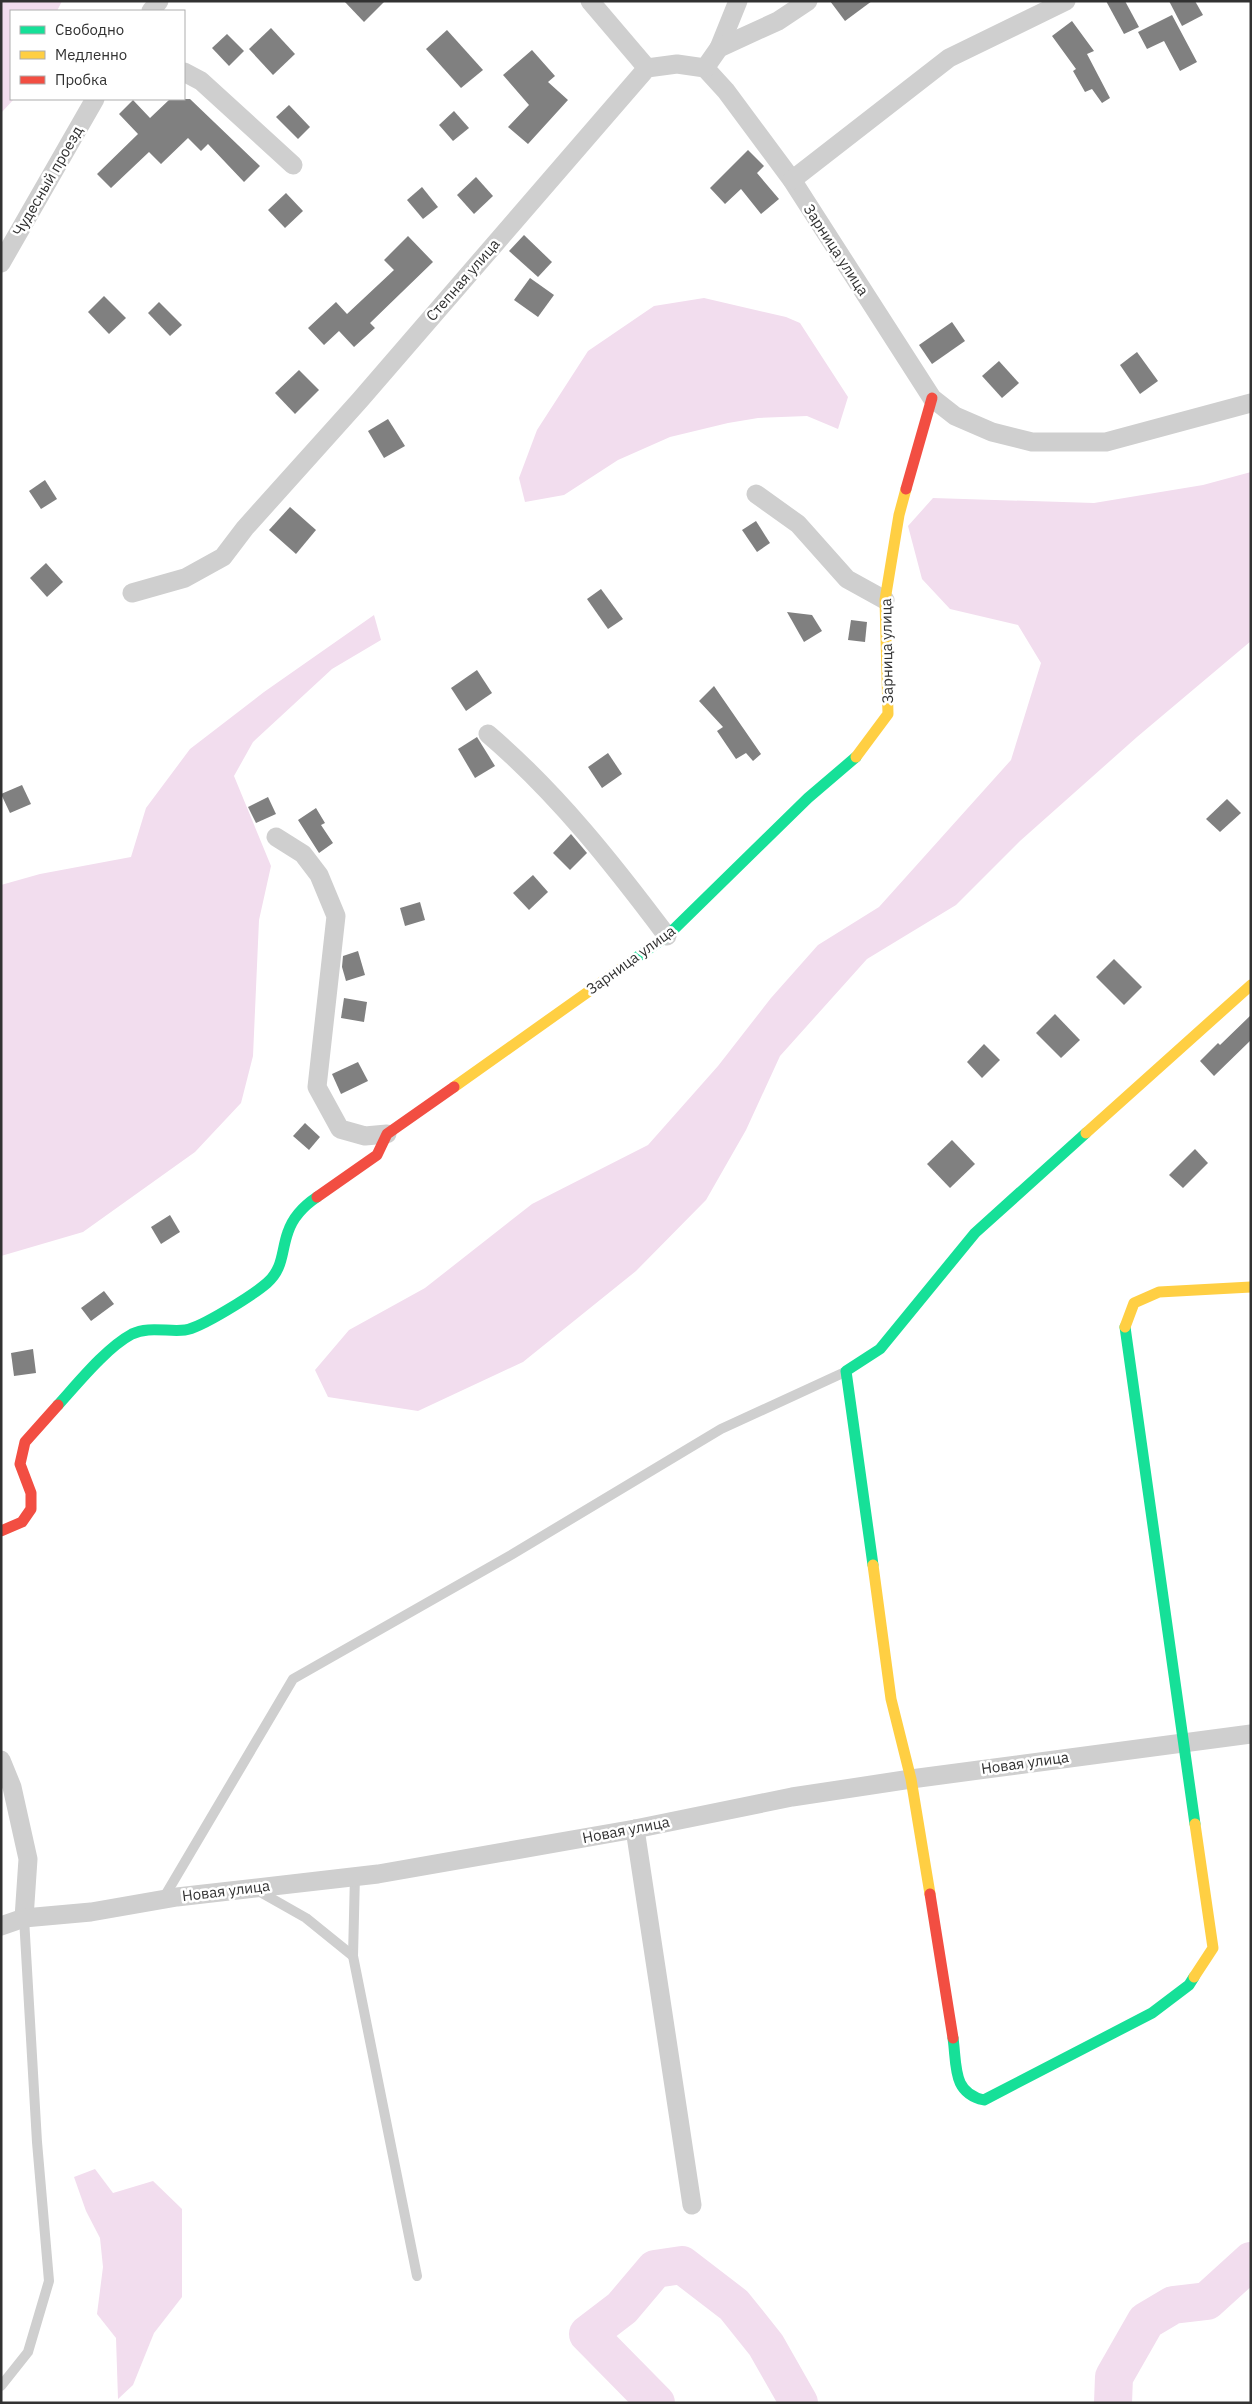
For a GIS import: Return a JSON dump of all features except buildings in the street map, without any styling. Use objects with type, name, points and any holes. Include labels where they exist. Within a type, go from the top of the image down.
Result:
[{"type":"street","points":[[590,1],[647,68],[677,64],[704,68],[720,48],[738,1]]},
{"type":"street","points":[[720,48],[778,21],[808,1]]},
{"type":"street","points":[[792,180],[949,58],[1066,1]]},
{"type":"street","name":"Степная улица","points":[[132,593],[185,578],[223,557],[245,528],[360,400],[647,68]]},
{"type":"street","name":"Зарница улица","points":[[387,1134],[667,936],[808,798],[859,755],[888,714],[885,600],[899,515],[932,398],[792,180],[726,91],[704,68]]},
{"type":"street","points":[[185,72],[201,80],[292,165]]},
{"type":"street","name":"Чудесный проезд","points":[[2,258],[93,100]]},
{"type":"street","points":[[932,398],[955,416],[992,432],[1032,442],[1106,442],[1251,403]]},
{"type":"street","points":[[756,494],[798,524],[847,579],[885,600]]},
{"type":"street","points":[[488,734],[523,764],[613,864],[667,936]]},
{"type":"street","points":[[276,837],[303,854],[319,875],[336,916],[317,1087],[340,1130],[366,1136],[387,1134]]},
{"type":"street","points":[[1251,985],[975,1233],[880,1350],[846,1371],[891,1699],[911,1778],[961,2088],[971,2097],[984,2100],[1152,2013],[1189,1985],[1214,1948],[1183,1742],[1125,1326],[1134,1303],[1159,1292],[1251,1286]]},
{"type":"street","points":[[1,1530],[22,1522],[31,1509],[31,1494],[20,1464],[25,1442],[94,1365],[132,1334],[145,1330],[186,1330],[206,1322],[266,1284],[276,1274],[283,1258],[288,1231],[304,1206],[376,1155],[387,1134]]},
{"type":"street","name":"Новая улица","points":[[1,1926],[24,1918],[91,1912],[163,1899],[251,1887],[378,1874],[911,1778],[1251,1734]]},
{"type":"street","points":[[1,1760],[12,1787],[28,1859],[24,1918]]},
{"type":"street","points":[[635,1829],[692,2205]]},
{"type":"lane","points":[[163,1899],[293,1679],[511,1555],[720,1430],[846,1371]]},
{"type":"lane","points":[[356,1875],[353,1956],[418,2276]]},
{"type":"lane","points":[[251,1887],[306,1918],[353,1956]]},
{"type":"lane","points":[[1,2386],[28,2352],[49,2280],[36,2142],[24,1918]]},
{"type":"shaded area","points":[[1,1],[62,1],[58,10],[10,10],[10,100],[13,100],[1,113]]},
{"type":"shaded area","points":[[704,298],[786,317],[800,323],[848,397],[838,429],[807,416],[758,418],[728,423],[670,437],[618,460],[564,495],[525,502],[519,478],[537,430],[588,351],[654,306]]},
{"type":"shaded area","points":[[1251,472],[1251,641],[1137,737],[1020,841],[956,905],[867,959],[780,1056],[746,1130],[706,1200],[636,1271],[523,1362],[418,1411],[328,1397],[315,1370],[349,1330],[425,1288],[532,1204],[648,1145],[718,1066],[771,998],[818,945],[879,907],[1011,760],[1041,663],[1018,625],[950,609],[922,579],[908,526],[933,498],[1094,503],[1203,485]]},
{"type":"shaded area","points":[[374,615],[381,640],[332,669],[253,742],[234,776],[271,866],[259,920],[253,1056],[241,1103],[195,1152],[83,1232],[1,1256],[1,885],[40,874],[131,857],[146,808],[190,749],[264,692]]},
{"type":"shaded area","points":[[95,2169],[113,2193],[153,2181],[182,2209],[182,2297],[154,2333],[133,2385],[118,2399],[116,2338],[97,2314],[103,2267],[100,2238],[86,2211],[74,2177]]},
{"type":"shaded area","points":[[1251,2247],[1251,2271],[1240,2276],[1207,2301],[1233,2262]]},
{"type":"waterway","points":[[1113,2403],[1114,2377],[1146,2321],[1173,2305],[1207,2301],[1251,2261]]},
{"type":"waterway","points":[[656,2403],[588,2334],[622,2308],[655,2269],[682,2265],[734,2305],[766,2345],[799,2403]]},
{"type":"traffic: fast","points":[[633,960],[667,936],[808,798],[856,757]]},
{"type":"traffic: fast","points":[[873,1565],[846,1371],[880,1349],[975,1233],[1086,1133]]},
{"type":"traffic: fast","points":[[58,1405],[102,1357],[132,1334],[145,1330],[185,1330],[193,1328],[227,1310],[267,1283],[279,1265],[293,1221],[317,1197]]},
{"type":"traffic: fast","points":[[1125,1327],[1195,1824]]},
{"type":"traffic: fast","points":[[953,2038],[956,2068],[961,2085],[966,2091],[984,2100],[1152,2013],[1189,1985],[1194,1977]]},
{"type":"traffic: slow","points":[[856,757],[888,714],[885,600],[899,515],[906,489]]},
{"type":"traffic: slow","points":[[454,1087],[633,960]]},
{"type":"traffic: slow","points":[[1086,1133],[1251,985]]},
{"type":"traffic: slow","points":[[1125,1327],[1134,1303],[1159,1292],[1251,1287]]},
{"type":"traffic: slow","points":[[873,1565],[891,1699],[911,1779],[930,1894]]},
{"type":"traffic: slow","points":[[1194,1977],[1213,1948],[1195,1824]]},
{"type":"traffic: jam","points":[[906,489],[932,398]]},
{"type":"traffic: jam","points":[[317,1197],[377,1155],[387,1134],[454,1087]]},
{"type":"traffic: jam","points":[[1,1531],[22,1522],[31,1509],[31,1493],[20,1464],[25,1442],[58,1405]]},
{"type":"traffic: jam","points":[[930,1894],[953,2038]]}]
